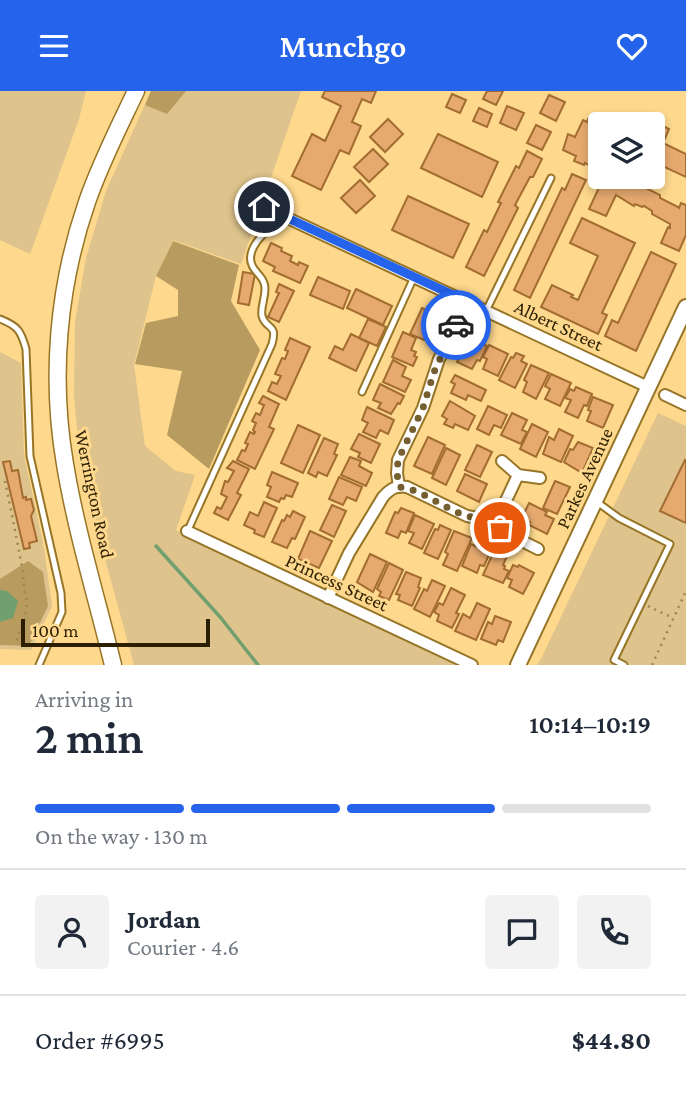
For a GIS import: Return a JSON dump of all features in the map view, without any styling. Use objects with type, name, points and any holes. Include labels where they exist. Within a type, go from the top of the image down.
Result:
[{"type":"main road","name":"Werrington Road","points":[[113,665],[65,466],[58,404],[58,346],[63,295],[79,225],[100,169],[136,91]]},
{"type":"street","name":"Albert Street","points":[[264,207],[648,387]]},
{"type":"street","points":[[399,487],[398,460],[423,408],[439,359],[468,302]]},
{"type":"street","name":"Parkes Avenue","points":[[518,665],[686,307]]},
{"type":"street","points":[[665,395],[686,405]]},
{"type":"street","points":[[502,461],[518,475],[540,478]]},
{"type":"street","points":[[328,598],[349,553],[388,491],[399,487],[410,489],[470,517],[483,519],[503,506],[518,475]]},
{"type":"street","points":[[491,516],[504,532],[538,549]]},
{"type":"street","name":"Princess Street","points":[[187,531],[472,665]]},
{"type":"lane","points":[[486,310],[551,178]]},
{"type":"lane","points":[[187,531],[272,344],[274,329],[263,319],[262,313],[264,282],[252,266],[250,256],[255,245],[282,216]]},
{"type":"lane","points":[[362,392],[414,277]]},
{"type":"lane","points":[[0,319],[12,324],[22,334],[26,349],[30,456],[61,593],[62,612],[39,665]]},
{"type":"lane","points":[[594,500],[619,518],[670,544],[614,660],[624,665]]},
{"type":"path","points":[[5,481],[27,602],[25,618],[16,642]]},
{"type":"path","points":[[652,665],[686,591]]},
{"type":"path","points":[[642,603],[673,618]]},
{"type":"shaded area","points":[[0,91],[86,91],[79,119],[30,254],[0,240]]},
{"type":"shaded area","points":[[151,91],[301,91],[241,264],[173,240],[156,276],[134,365],[145,446],[176,471],[195,475],[176,530],[455,665],[134,665],[81,471],[74,396],[75,322],[86,258],[106,191]]},
{"type":"shaded area","points":[[151,91],[186,91],[167,114],[145,105]]},
{"type":"shaded area","points":[[173,241],[239,265],[231,301],[260,350],[209,469],[167,435],[182,371],[135,364],[146,323],[178,316],[178,290],[156,276]]},
{"type":"shaded area","points":[[0,352],[21,363],[24,454],[44,548],[52,606],[31,650],[0,649]]},
{"type":"shaded area","points":[[658,413],[686,426],[686,665],[537,665],[541,659]]},
{"type":"shaded area","points":[[28,561],[43,572],[48,606],[29,646],[0,645],[0,579]]},
{"type":"shaded area","points":[[0,590],[7,591],[18,601],[13,618],[0,622]]},
{"type":"building","points":[[325,91],[376,91],[371,103],[362,99],[352,122],[361,126],[349,154],[340,150],[321,190],[292,176],[312,134],[325,141],[341,106],[322,97]]},
{"type":"building","points":[[487,91],[503,91],[496,105],[483,99]]},
{"type":"building","points":[[452,94],[466,100],[460,113],[446,107]]},
{"type":"building","points":[[549,95],[565,102],[556,121],[540,113]]},
{"type":"building","points":[[507,106],[524,113],[516,130],[500,123]]},
{"type":"building","points":[[479,108],[492,114],[487,127],[473,121]]},
{"type":"building","points":[[388,119],[403,134],[385,152],[370,137]]},
{"type":"building","points":[[588,119],[588,165],[584,165],[574,161],[576,156],[563,150],[568,134],[575,137],[583,120],[587,122]]},
{"type":"building","points":[[536,125],[551,132],[542,150],[527,143]]},
{"type":"building","points":[[438,134],[498,162],[482,197],[421,168]]},
{"type":"building","points":[[665,144],[686,154],[686,177],[665,167]]},
{"type":"building","points":[[373,149],[388,164],[369,182],[354,167]]},
{"type":"building","points":[[527,151],[542,159],[515,205],[518,208],[484,276],[466,267],[484,230],[487,232],[516,166],[519,168]]},
{"type":"building","points":[[572,174],[586,180],[530,298],[514,290],[562,188],[565,190]]},
{"type":"building","points":[[360,180],[375,196],[356,213],[341,198]]},
{"type":"building","points":[[598,189],[648,189],[679,208],[681,203],[686,205],[686,235],[679,251],[661,243],[670,224],[644,206],[634,206],[616,195],[606,216],[589,209]]},
{"type":"building","points":[[408,196],[469,224],[453,258],[392,230]]},
{"type":"building","points":[[582,218],[635,243],[602,313],[607,315],[598,334],[541,307],[552,285],[578,300],[598,256],[570,243]]},
{"type":"building","points":[[271,243],[292,256],[290,261],[308,266],[300,283],[273,271],[275,267],[263,261]]},
{"type":"building","points":[[651,252],[676,264],[636,351],[605,336],[612,320],[618,323]]},
{"type":"building","points":[[243,272],[255,274],[249,305],[238,303]]},
{"type":"building","points":[[318,277],[350,291],[343,309],[310,295]]},
{"type":"building","points":[[279,284],[294,291],[279,322],[268,317],[279,293],[276,292]]},
{"type":"building","points":[[356,289],[392,306],[383,325],[347,308]]},
{"type":"building","points":[[422,308],[436,315],[424,340],[410,334]]},
{"type":"building","points":[[368,319],[386,327],[377,346],[359,338]]},
{"type":"building","points":[[403,332],[416,338],[411,350],[416,352],[414,356],[417,357],[413,366],[392,357]]},
{"type":"building","points":[[351,334],[369,343],[356,371],[329,358],[335,346],[343,350]]},
{"type":"building","points":[[290,338],[310,347],[286,400],[268,391],[272,382],[277,384],[281,376],[275,374],[282,358],[285,359]]},
{"type":"building","points":[[472,338],[487,346],[480,361],[477,360],[472,369],[457,362],[466,343],[469,344]]},
{"type":"building","points":[[489,345],[508,354],[498,376],[483,369],[487,359],[483,357]]},
{"type":"building","points":[[516,353],[524,356],[521,361],[527,364],[515,388],[499,380]]},
{"type":"building","points":[[393,360],[406,367],[402,376],[411,380],[405,392],[383,382]]},
{"type":"building","points":[[531,365],[549,373],[536,399],[523,392],[527,382],[524,380]]},
{"type":"building","points":[[551,374],[571,383],[560,406],[545,399],[550,389],[545,386]]},
{"type":"building","points":[[455,375],[486,390],[481,401],[468,395],[466,400],[451,393],[455,384],[451,382]]},
{"type":"building","points":[[380,384],[404,396],[391,414],[378,408],[381,403],[373,400]]},
{"type":"building","points":[[576,387],[592,394],[578,418],[565,412],[571,400],[565,398],[570,389],[574,391]]},
{"type":"building","points":[[263,396],[279,404],[269,427],[274,429],[255,469],[237,460],[242,450],[245,451],[250,432],[255,432],[253,430],[256,423],[252,421],[256,413],[260,415],[264,405],[259,403]]},
{"type":"building","points":[[593,397],[613,405],[603,428],[587,421]]},
{"type":"building","points":[[450,401],[475,416],[468,430],[455,424],[453,428],[444,424],[447,419],[442,416]]},
{"type":"building","points":[[488,406],[507,415],[501,428],[494,425],[489,435],[477,429]]},
{"type":"building","points":[[367,407],[394,420],[388,434],[380,430],[376,438],[363,432],[368,423],[362,420]]},
{"type":"building","points":[[512,413],[527,420],[522,430],[527,432],[521,444],[501,435]]},
{"type":"building","points":[[532,424],[548,432],[536,457],[520,449]]},
{"type":"building","points":[[298,425],[320,435],[303,473],[281,463]]},
{"type":"building","points":[[559,429],[573,436],[561,462],[543,454],[549,437],[554,440]]},
{"type":"building","points":[[359,434],[380,444],[371,463],[358,457],[360,453],[351,449]]},
{"type":"building","points":[[428,437],[445,445],[432,474],[414,466]]},
{"type":"building","points":[[324,438],[338,444],[334,454],[337,455],[327,476],[318,472],[316,477],[308,473]]},
{"type":"building","points":[[578,442],[593,448],[582,473],[564,462],[570,449],[573,450]]},
{"type":"building","points":[[477,445],[492,452],[480,477],[465,470]]},
{"type":"building","points":[[446,448],[460,455],[446,485],[432,478]]},
{"type":"building","points":[[350,457],[361,461],[359,466],[372,473],[366,486],[341,475]]},
{"type":"building","points":[[10,461],[12,471],[18,470],[23,498],[31,499],[34,510],[31,516],[37,541],[29,543],[30,548],[24,549],[3,462]]},
{"type":"building","points":[[233,461],[249,469],[237,493],[241,495],[228,520],[214,513],[217,507],[221,509],[227,497],[221,494],[225,481],[228,482],[234,471],[227,468]]},
{"type":"building","points":[[686,461],[686,523],[660,511]]},
{"type":"building","points":[[272,472],[298,483],[292,497],[286,495],[279,502],[267,497],[271,487],[267,485]]},
{"type":"building","points":[[465,474],[487,484],[479,502],[457,491]]},
{"type":"building","points":[[339,477],[362,487],[356,501],[347,497],[343,505],[329,499]]},
{"type":"building","points":[[555,481],[570,487],[557,514],[543,508]]},
{"type":"building","points":[[264,502],[277,508],[264,537],[244,525],[250,512],[258,516]]},
{"type":"building","points":[[529,503],[547,512],[545,515],[554,519],[547,534],[529,525],[530,522],[522,518]]},
{"type":"building","points":[[332,505],[346,511],[334,537],[320,530]]},
{"type":"building","points":[[401,508],[414,513],[406,533],[401,531],[398,538],[386,533],[395,512],[398,513]]},
{"type":"building","points":[[293,511],[305,517],[295,539],[292,538],[287,548],[272,542],[282,520],[284,521],[287,515],[290,517]]},
{"type":"building","points":[[415,515],[434,524],[422,549],[409,543],[414,533],[408,531]]},
{"type":"building","points":[[440,525],[451,530],[438,559],[424,553],[435,529],[438,530]]},
{"type":"building","points":[[310,531],[332,541],[319,568],[298,559]]},
{"type":"building","points":[[454,531],[472,538],[457,571],[443,565]]},
{"type":"building","points":[[477,541],[492,548],[484,566],[480,565],[477,573],[462,566],[471,544],[475,546]]},
{"type":"building","points":[[494,551],[507,556],[503,565],[504,569],[509,571],[503,583],[483,575]]},
{"type":"building","points":[[370,554],[387,562],[373,592],[357,582]]},
{"type":"building","points":[[389,563],[403,570],[389,600],[379,596],[381,592],[377,589]]},
{"type":"building","points":[[513,565],[519,565],[534,573],[523,594],[509,587],[512,580],[507,578]]},
{"type":"building","points":[[406,572],[421,578],[420,588],[412,606],[398,600],[400,595],[396,594]]},
{"type":"building","points":[[432,580],[445,586],[430,617],[414,609]]},
{"type":"building","points":[[451,588],[465,595],[452,628],[437,621],[439,615],[434,612],[439,603],[443,605]]},
{"type":"building","points":[[477,603],[490,609],[476,640],[455,631],[463,614],[470,618]]},
{"type":"building","points":[[495,616],[511,622],[503,642],[498,640],[496,645],[481,639],[488,622],[492,624]]},
{"type":"waterway","points":[[156,546],[221,618],[258,665]]},
{"type":"way so far","points":[[456,325],[439,359],[423,408],[398,460],[399,487],[410,489],[470,517],[483,519],[491,516],[500,528]]},
{"type":"route","points":[[264,207],[468,302],[456,325]]}]
